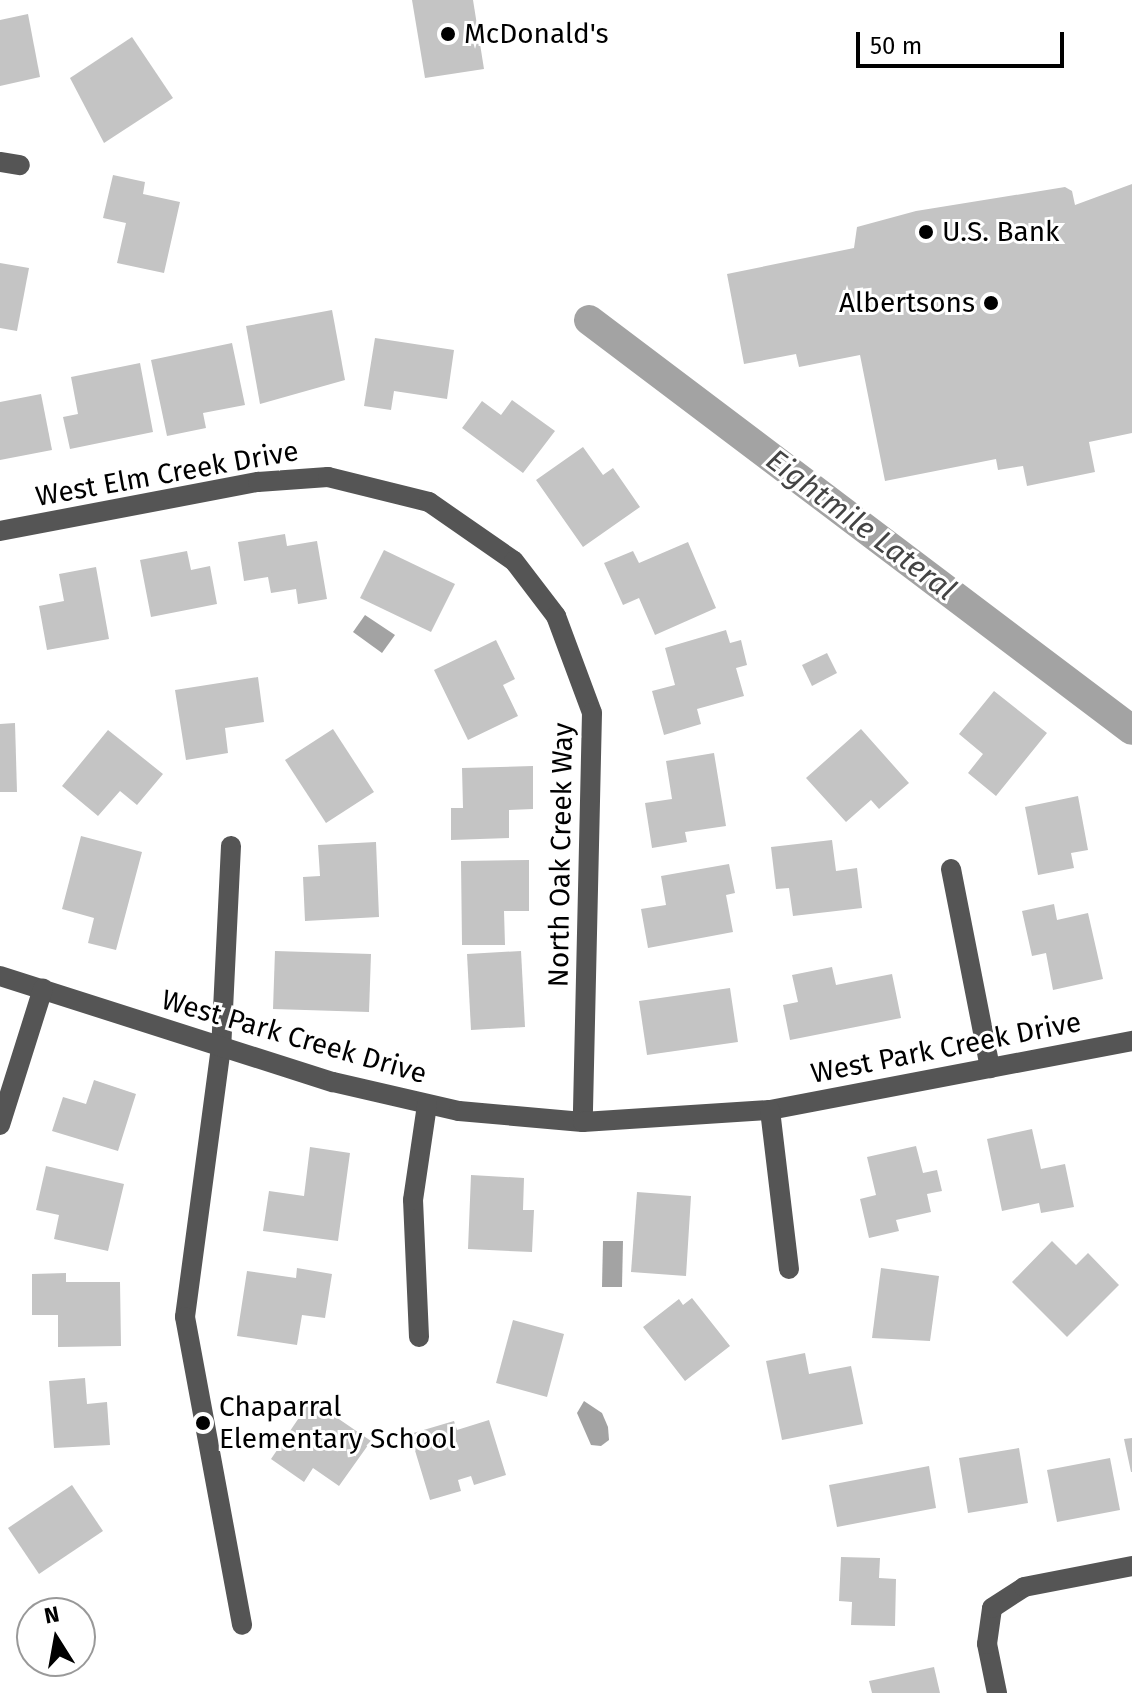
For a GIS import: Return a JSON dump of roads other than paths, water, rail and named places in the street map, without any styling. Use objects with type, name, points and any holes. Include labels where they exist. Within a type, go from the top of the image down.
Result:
[{"type":"street","name":"West Elm Creek Drive","points":[[0,531],[258,482],[328,477],[429,502],[514,561]]},
{"type":"street","name":"North Oak Creek Way","points":[[514,561],[562,626],[592,713],[583,1122]]},
{"type":"street","points":[[231,846],[221,1047],[185,1317],[242,1625]]},
{"type":"street","points":[[951,869],[990,1068]]},
{"type":"street","name":"West Park Creek Drive","points":[[0,976],[221,1047],[427,1105],[583,1122],[770,1110],[1132,1041]]},
{"type":"street","points":[[0,1125],[43,989]]},
{"type":"street","points":[[419,1337],[413,1200],[427,1105]]},
{"type":"street","points":[[770,1110],[789,1269]]},
{"type":"street","points":[[997,1693],[987,1644],[992,1608],[1024,1587],[1132,1566]]},
{"type":"waterway","name":"Eightmile Lateral","points":[[589,320],[1132,730]]},
{"type":"place","name":"McDonald's","points":[[448,34]]},
{"type":"place","name":"U.S. Bank","points":[[926,232]]},
{"type":"place","name":"Albertsons","points":[[991,303]]},
{"type":"place","name":"Chaparral Elementary School","points":[[203,1423]]}]
